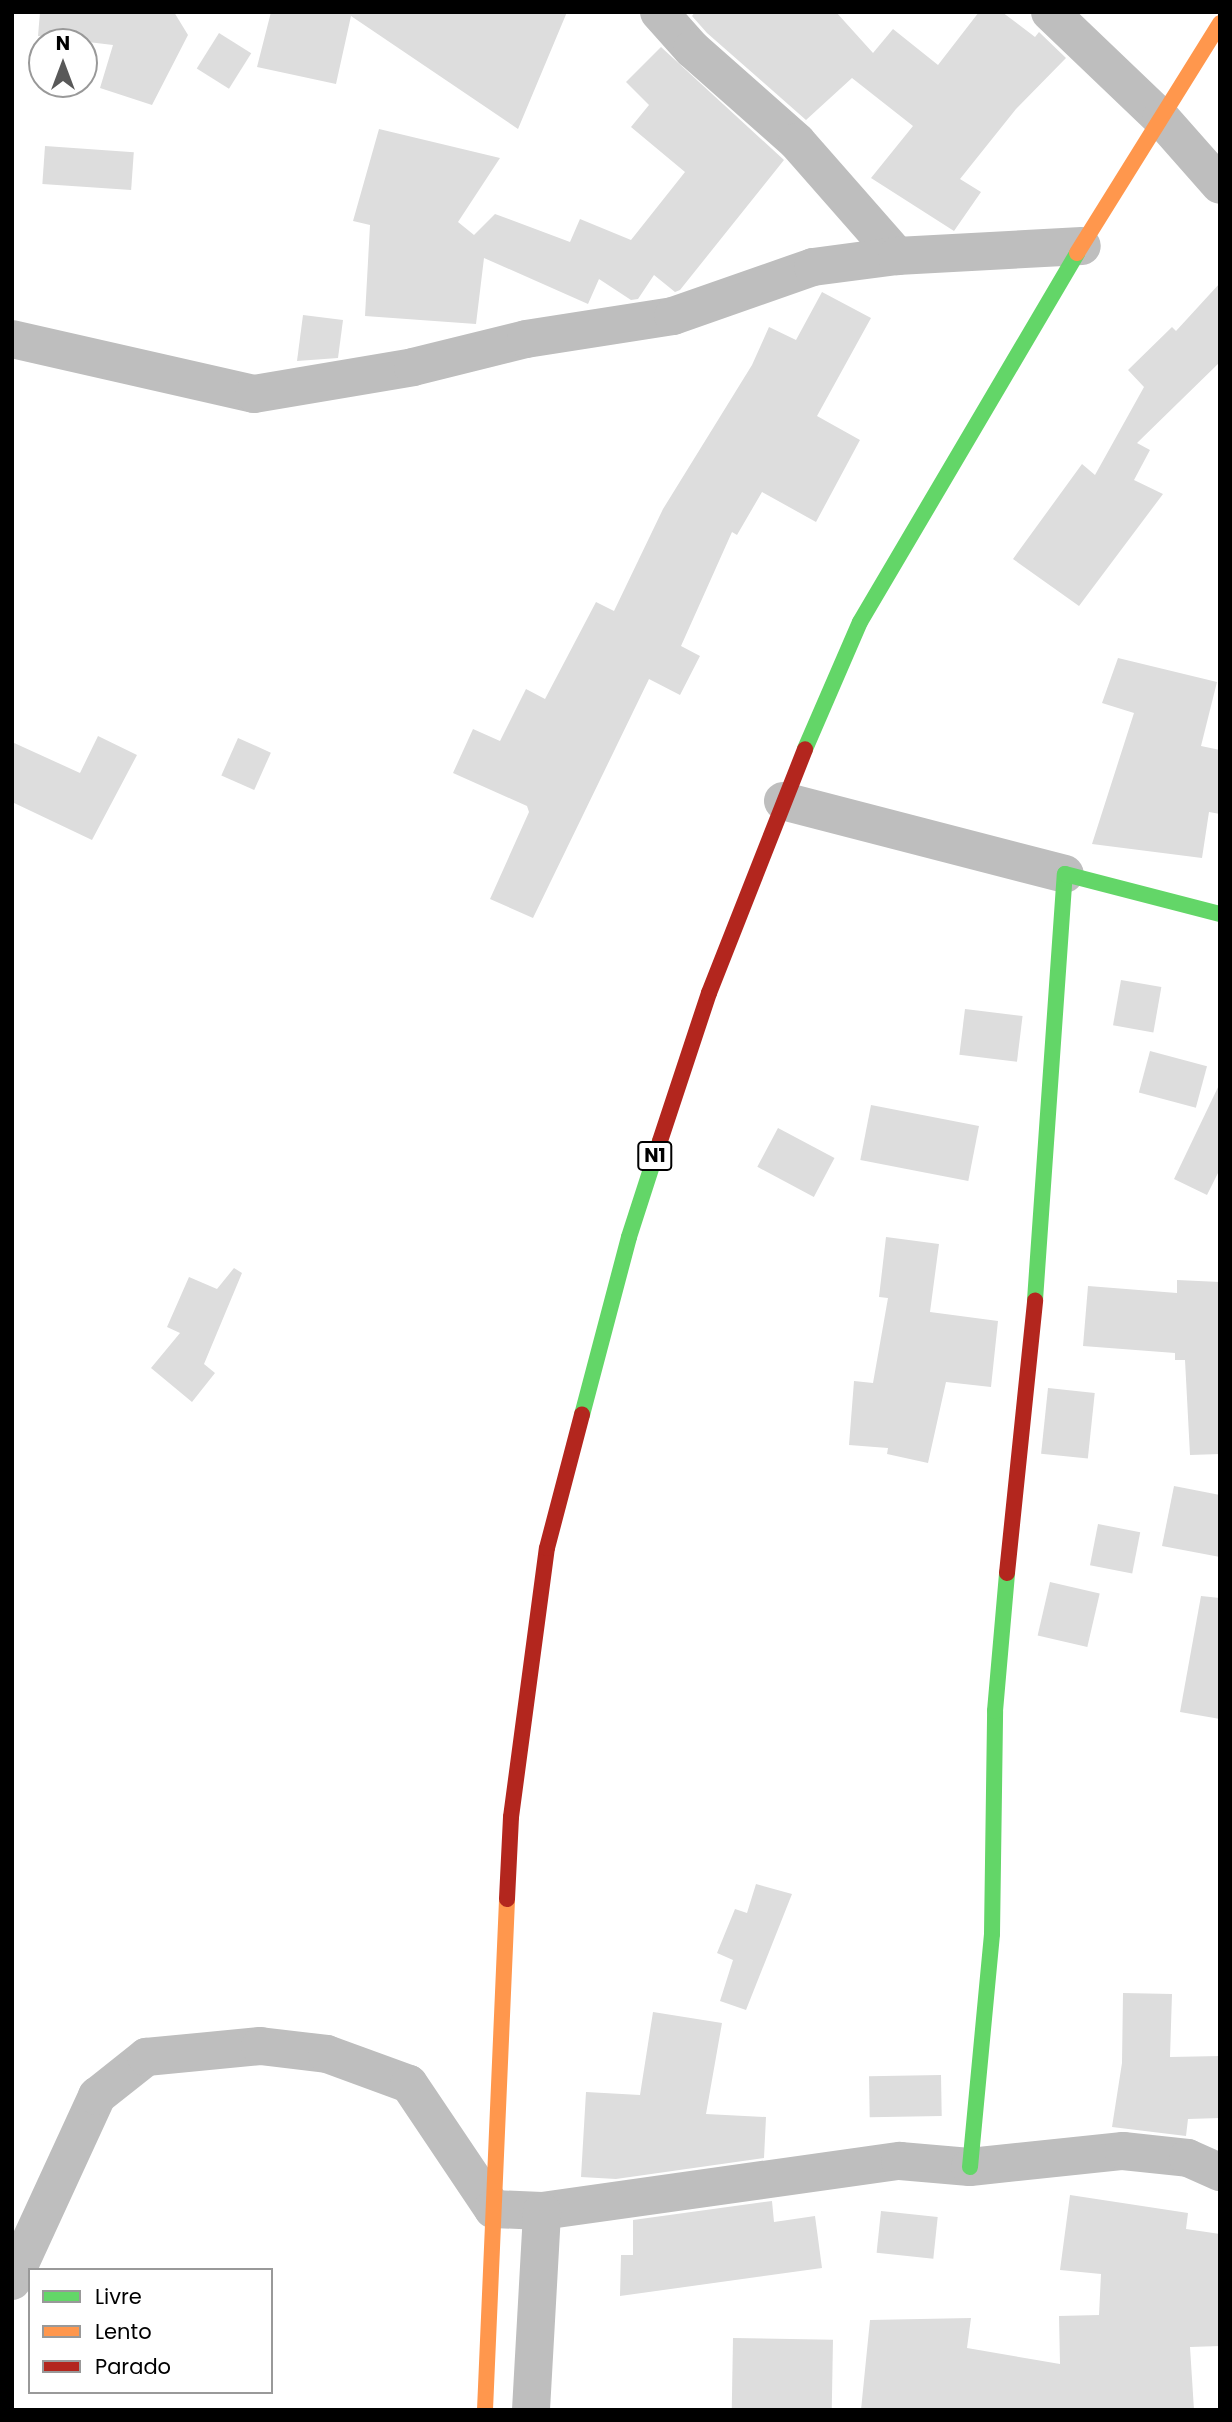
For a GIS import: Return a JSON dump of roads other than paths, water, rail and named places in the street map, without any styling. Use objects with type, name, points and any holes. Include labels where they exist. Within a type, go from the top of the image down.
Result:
[{"type":"main road","name":"N1","points":[[485,2410],[511,1817],[547,1548],[629,1237],[709,993],[783,801],[860,622],[1082,246],[1220,23]]},
{"type":"main road","points":[[970,2167],[992,1934],[995,1711],[1020,1433],[1032,1349],[1065,874],[1220,914]]},
{"type":"street","points":[[659,12],[692,50],[797,142],[897,256]]},
{"type":"street","points":[[1050,12],[1161,118],[1220,185]]},
{"type":"street","points":[[12,339],[254,394],[413,368],[526,339],[673,316],[813,267],[897,256],[1082,246]]},
{"type":"street","points":[[783,801],[1065,874]]},
{"type":"street","points":[[12,2281],[97,2096],[145,2057],[260,2046],[327,2054],[409,2084],[493,2209],[542,2211],[900,2161],[970,2167],[1123,2151],[1188,2158],[1220,2172]]},
{"type":"street","points":[[531,2410],[542,2211]]}]
